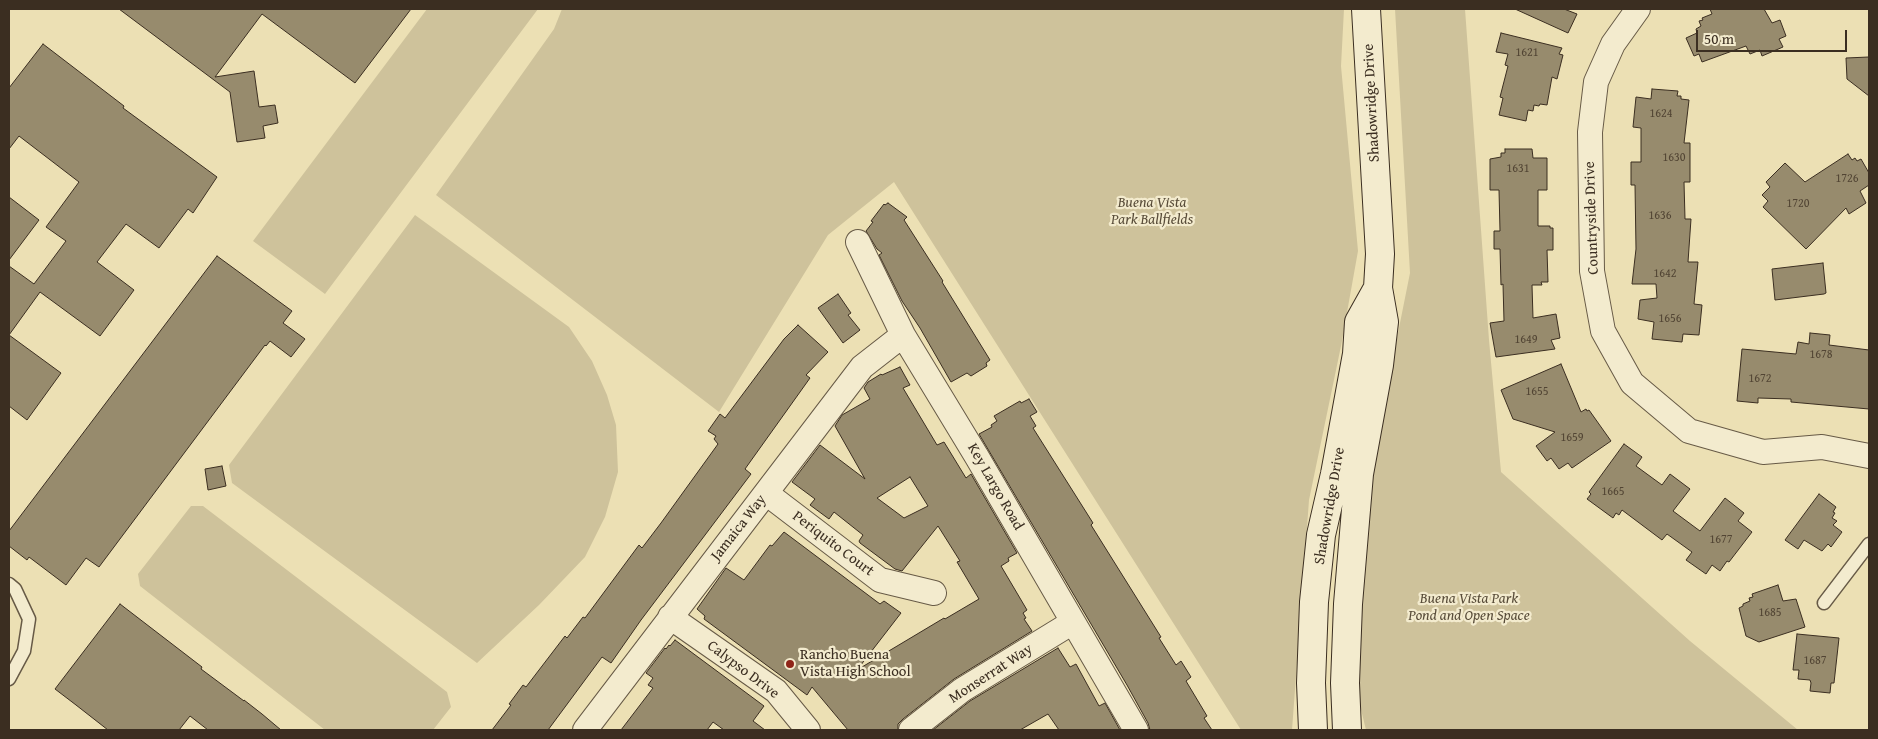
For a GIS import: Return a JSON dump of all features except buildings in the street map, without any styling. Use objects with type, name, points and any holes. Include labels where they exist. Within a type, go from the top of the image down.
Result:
[{"type":"street","name":"Shadowridge Drive","points":[[1347,730],[1345,683],[1348,614],[1359,474],[1379,365],[1384,322],[1378,288],[1380,254],[1366,9]]},
{"type":"street","name":"Countryside Drive","points":[[1638,9],[1613,44],[1596,82],[1590,132],[1592,272],[1604,331],[1632,382],[1689,431],[1763,452],[1822,447],[1869,456]]},
{"type":"street","name":"Key Largo Road","points":[[858,242],[903,335],[977,457],[1136,730]]},
{"type":"street","name":"Shadowridge Drive","points":[[1313,730],[1311,665],[1314,602],[1321,535],[1336,474],[1358,354],[1359,322],[1378,288]]},
{"type":"street","name":"Jamaica Way","points":[[585,730],[862,367],[903,335]]},
{"type":"street","name":"Periquito Court","points":[[766,493],[880,580],[934,593]]},
{"type":"street","name":"Calypso Drive","points":[[670,617],[776,691],[808,730]]},
{"type":"street","name":"Monserrat Way","points":[[911,730],[962,690],[1073,622]]},
{"type":"lane","points":[[1824,603],[1869,544]]},
{"type":"lane","points":[[9,584],[14,589],[29,619],[24,652],[9,679]]},
{"type":"green space","points":[[427,9],[538,9],[325,294],[253,241]]},
{"type":"green space","name":"Buena Vista Park Ballfields","points":[[562,9],[1344,9],[1341,66],[1358,251],[1341,346],[1309,500],[1292,730],[1241,730],[894,182],[828,235],[719,412],[436,195],[554,29]]},
{"type":"green space","name":"Buena Vista Park Pond and Open Space","points":[[1395,9],[1465,9],[1489,340],[1501,472],[1690,641],[1798,730],[1366,730],[1340,623],[1410,273]]},
{"type":"green space","points":[[415,215],[569,327],[592,361],[607,395],[616,425],[618,472],[605,517],[585,557],[539,605],[477,663],[232,483],[229,465]]},
{"type":"green space","points":[[191,506],[203,506],[447,692],[451,707],[433,730],[325,730],[140,586],[138,574]]},
{"type":"place","name":"Rancho Buena Vista High School","points":[[790,664]]}]
